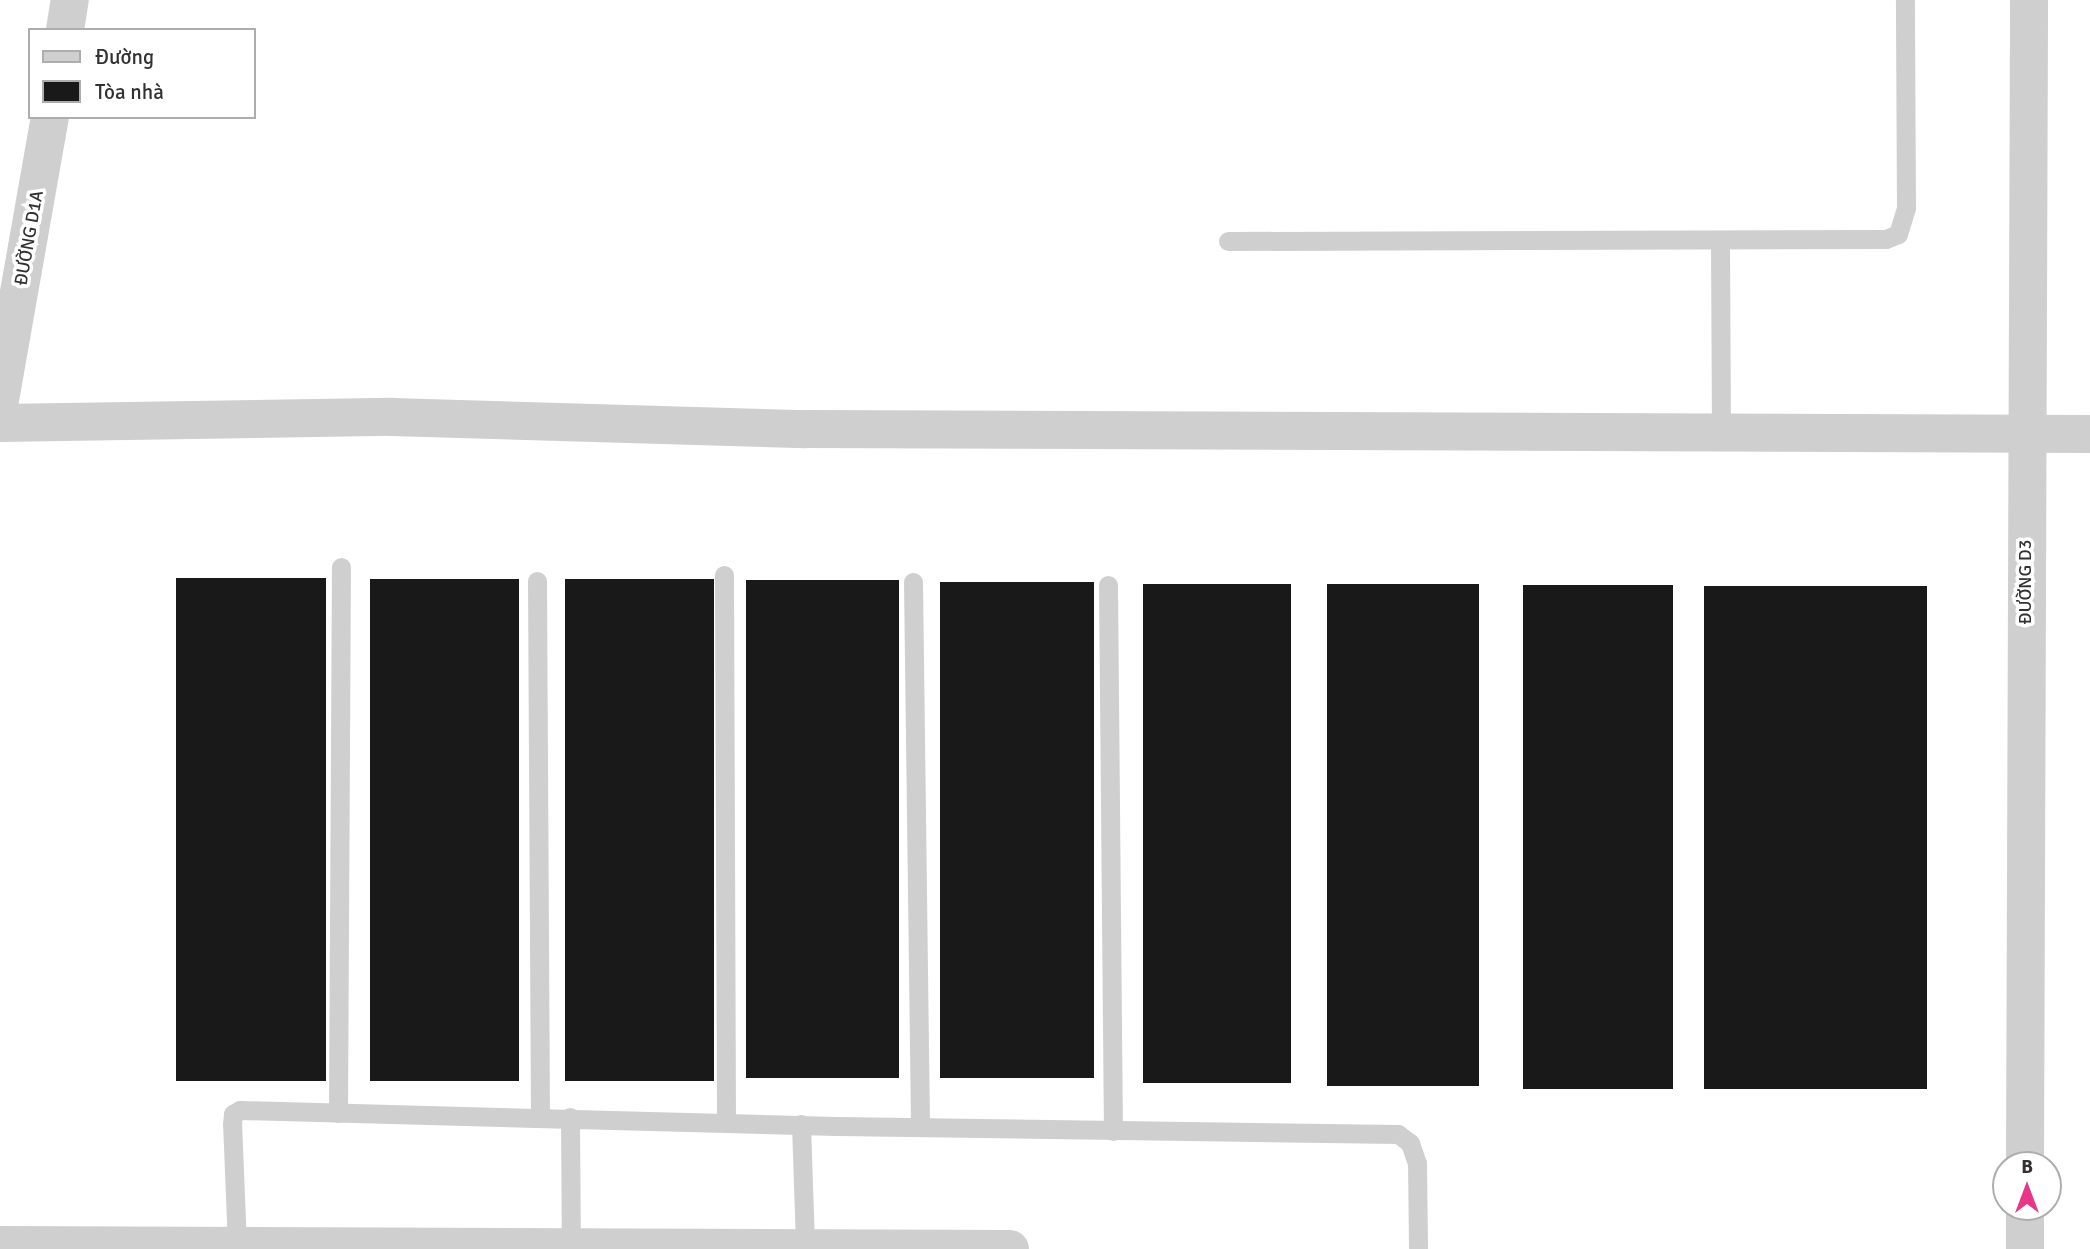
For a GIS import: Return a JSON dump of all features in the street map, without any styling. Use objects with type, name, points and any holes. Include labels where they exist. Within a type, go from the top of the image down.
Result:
[{"type":"street","points":[[65,28],[70,0]]},
{"type":"street","name":"ĐƯỜNG D3","points":[[2025,1151],[2025,433],[2029,0]]},
{"type":"street","name":"ĐƯỜNG D1A","points":[[0,400],[50,119]]},
{"type":"street","points":[[0,423],[392,417],[805,429],[2090,434]]},
{"type":"street","points":[[2025,1221],[2025,1249]]},
{"type":"street","points":[[0,1245],[805,1246],[1010,1249]]},
{"type":"lane","points":[[1228,241],[1845,241],[1898,234],[1906,208],[1905,0]]},
{"type":"lane","points":[[1720,242],[1721,432]]},
{"type":"lane","points":[[338,1113],[341,567]]},
{"type":"lane","points":[[724,575],[726,1122]]},
{"type":"lane","points":[[537,581],[540,1116]]},
{"type":"lane","points":[[913,582],[920,1127]]},
{"type":"lane","points":[[1108,586],[1113,1131]]},
{"type":"lane","points":[[237,1246],[233,1114],[240,1110],[920,1127],[1398,1134],[1410,1143],[1417,1163],[1418,1249]]},
{"type":"lane","points":[[570,1117],[571,1246]]},
{"type":"lane","points":[[801,1124],[805,1246]]},
{"type":"building","points":[[176,578],[326,578],[326,1081],[176,1081]]},
{"type":"building","points":[[370,579],[519,579],[519,1081],[370,1081]]},
{"type":"building","points":[[565,579],[714,579],[714,1081],[565,1081]]},
{"type":"building","points":[[746,580],[899,580],[899,1078],[746,1078]]},
{"type":"building","points":[[940,582],[1094,582],[1094,1078],[940,1078]]},
{"type":"building","points":[[1143,584],[1291,584],[1291,1083],[1143,1083]]},
{"type":"building","points":[[1327,584],[1479,584],[1479,1086],[1327,1086]]},
{"type":"building","points":[[1523,585],[1673,585],[1673,1089],[1523,1089]]},
{"type":"building","points":[[1704,586],[1927,586],[1927,1089],[1704,1089]]}]
